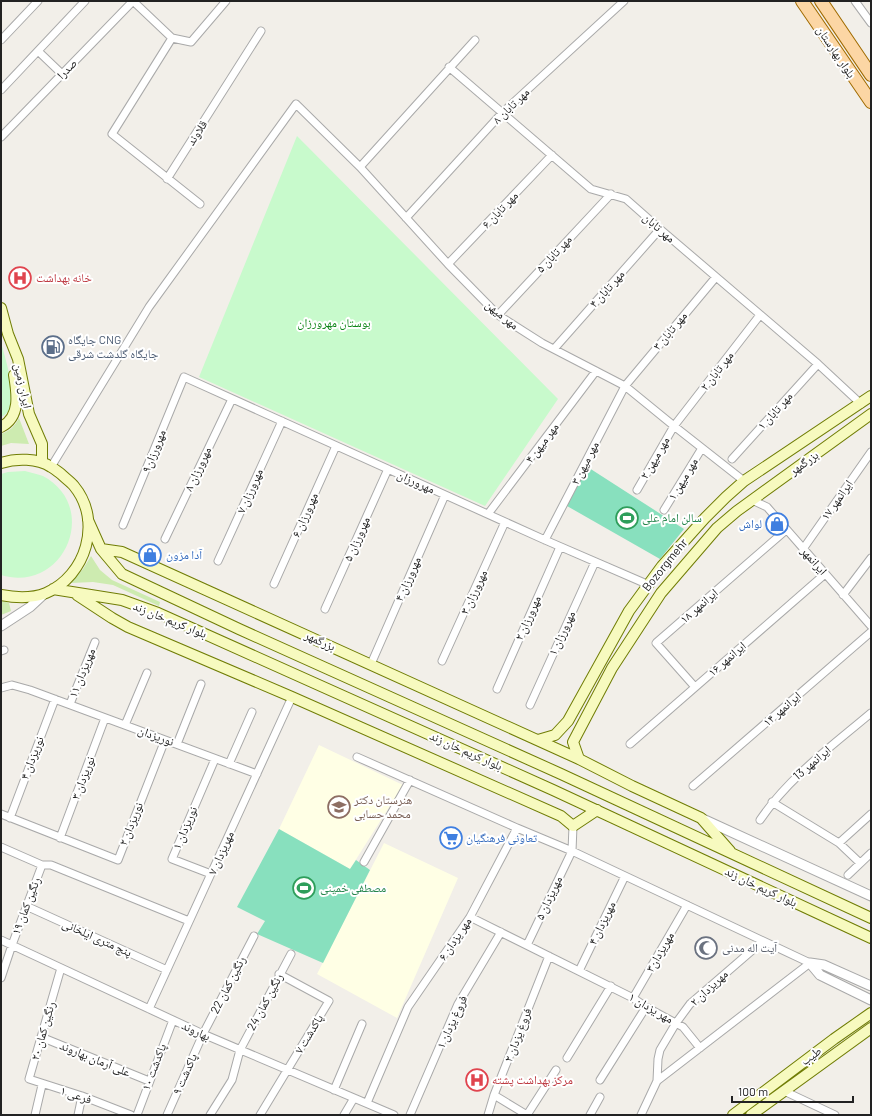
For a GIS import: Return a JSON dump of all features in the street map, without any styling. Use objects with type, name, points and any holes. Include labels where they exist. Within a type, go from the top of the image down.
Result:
[{"type":"main road","name":"بلوار بهارستان","points":[[802,1],[871,102]]},
{"type":"main road","name":"بلوار بهارستان","points":[[821,1],[871,75]]},
{"type":"main road","name":"ایران زمین","points":[[1,308],[8,334],[18,359],[29,414],[42,444],[47,464]]},
{"type":"main road","points":[[1,427],[6,424],[14,414],[17,395],[8,334]]},
{"type":"main road","name":"Bozorgmehr","points":[[538,740],[555,735],[568,721],[629,611],[662,566],[705,518],[744,481],[871,396]]},
{"type":"main road","name":"بزرگمهر","points":[[752,500],[871,414]]},
{"type":"main road","points":[[823,429],[832,442]]},
{"type":"main road","points":[[1,462],[16,460],[47,464],[74,486],[82,498],[88,520],[89,536],[78,567],[67,580],[49,592],[27,598],[13,598],[1,595]]},
{"type":"main road","name":"Bozorgmehr","points":[[579,759],[573,742],[615,663],[660,593],[717,528],[752,500]]},
{"type":"main road","name":"بلوار کریم خان زند","points":[[88,520],[101,549],[122,574],[246,632],[561,774],[871,918]]},
{"type":"main road","name":"بزرگمهر","points":[[101,549],[122,552],[538,740],[701,818]]},
{"type":"main road","name":"بلوار کریم خان زند","points":[[49,592],[122,600],[158,613],[597,810],[871,938]]},
{"type":"main road","points":[[76,594],[128,627],[292,697],[561,816],[574,826],[597,810]]},
{"type":"main road","points":[[603,658],[615,663]]},
{"type":"main road","points":[[701,818],[734,855]]},
{"type":"main road","name":"طیب","points":[[733,1115],[871,1013]]},
{"type":"main road","name":"طیب","points":[[751,1115],[871,1028]]},
{"type":"main road","points":[[776,1082],[784,1091]]},
{"type":"street","points":[[1,40],[38,1]]},
{"type":"street","points":[[1,90],[85,1]]},
{"type":"street","points":[[133,1],[172,38],[191,42],[226,1]]},
{"type":"street","name":"صدرا","points":[[1,137],[133,1]]},
{"type":"street","name":"مهر تابان ۸","points":[[406,218],[502,113],[624,1]]},
{"type":"street","points":[[855,1],[871,22]]},
{"type":"street","name":"قلاوند","points":[[168,179],[261,31]]},
{"type":"street","points":[[172,38],[112,134],[200,204]]},
{"type":"street","points":[[360,167],[475,40]]},
{"type":"street","points":[[38,51],[62,74]]},
{"type":"street","name":"مهر تابان","points":[[449,67],[591,189],[626,198],[660,229],[818,364],[861,404]]},
{"type":"street","name":"مهر میهن","points":[[47,464],[149,307],[296,104],[360,167],[448,264],[498,315],[542,343],[625,386],[744,481]]},
{"type":"street","name":"مهر تابان ۶","points":[[448,264],[552,156]]},
{"type":"street","name":"مهر تابان ۵","points":[[498,315],[611,194]]},
{"type":"street","name":"مهر تابان ۴","points":[[554,349],[660,229]]},
{"type":"street","name":"مهر تابان ۳","points":[[625,386],[716,277]]},
{"type":"street","name":"مهر تابان ۲","points":[[674,426],[760,315]]},
{"type":"street","name":"مهر تابان ۱","points":[[732,459],[818,364]]},
{"type":"street","name":"مهر میهن ۴","points":[[488,514],[596,371]]},
{"type":"street","name":"مهرورزان","points":[[184,377],[560,547],[649,585]]},
{"type":"street","name":"مهرورزان۹","points":[[123,525],[184,377]]},
{"type":"street","name":"مهر میهن ۳","points":[[545,540],[625,386]]},
{"type":"street","name":"مهرورزان ۸","points":[[165,539],[232,399]]},
{"type":"street","name":"مهرورزان ۷","points":[[218,562],[282,421]]},
{"type":"street","name":"مهر میهن ۲","points":[[637,490],[674,426]]},
{"type":"street","name":"مهرورزان ۶","points":[[274,584],[336,446]]},
{"type":"street","name":"مهر میهن ۱","points":[[664,510],[702,448]]},
{"type":"street","name":"ایرانمهر ۱۷","points":[[803,549],[871,452]]},
{"type":"street","name":"مهرورزان ۵","points":[[325,609],[388,469]]},
{"type":"street","name":"مهرورزان ۴","points":[[370,664],[445,495]]},
{"type":"street","name":"ایرانمهر","points":[[752,500],[767,507],[871,626]]},
{"type":"street","name":"مهرورزان ۳","points":[[442,661],[505,522]]},
{"type":"street","name":"ایرانمهر ۱۸","points":[[695,687],[656,643],[786,530]]},
{"type":"street","name":"مهرورزان ۲","points":[[497,689],[560,547]]},
{"type":"street","points":[[843,595],[871,558]]},
{"type":"street","name":"مهرورزان ۱","points":[[530,705],[595,562]]},
{"type":"street","name":"ایرانمهر ۱۶","points":[[630,744],[825,574]]},
{"type":"street","points":[[1,626],[30,607],[49,592]]},
{"type":"street","name":"ایرانمهر ۱۴","points":[[693,786],[871,632]]},
{"type":"street","name":"مهریزدان ۱۱","points":[[70,704],[95,642]]},
{"type":"street","points":[[125,725],[147,673]]},
{"type":"street","points":[[177,744],[201,684]]},
{"type":"street","name":"نوریزدان","points":[[1,688],[12,685],[70,704],[256,774]]},
{"type":"street","name":"مهریزدان ۷","points":[[149,1009],[292,697]]},
{"type":"street","name":"نوریزدان ۴","points":[[10,818],[55,699]]},
{"type":"street","points":[[229,764],[252,712]]},
{"type":"street","name":"ایرانمهر 13","points":[[760,820],[772,802],[789,783],[871,713]]},
{"type":"street","name":"نوریزدان ۳","points":[[60,838],[106,718]]},
{"type":"street","name":"نوریزدان ۲","points":[[1,814],[118,860],[165,740]]},
{"type":"street","points":[[357,757],[572,851],[810,963],[824,965],[871,986]]},
{"type":"street","name":"نوریزدان ۱","points":[[211,874],[172,858],[215,759]]},
{"type":"street","points":[[364,862],[410,780]]},
{"type":"street","points":[[772,802],[839,843],[860,863]]},
{"type":"street","points":[[839,843],[871,814]]},
{"type":"street","points":[[701,818],[871,896]]},
{"type":"street","points":[[572,851],[574,826]]},
{"type":"street","name":"مهر یزدان ۶","points":[[366,1103],[408,1007],[470,917],[517,828]]},
{"type":"street","name":"رنگین کمان ۱۹","points":[[1,847],[42,865],[1,978]]},
{"type":"street","name":"مهریزدان ۵","points":[[527,945],[572,851]]},
{"type":"street","points":[[848,875],[871,853]]},
{"type":"street","points":[[42,865],[51,866],[190,921]]},
{"type":"street","name":"مهریزدان ۴","points":[[579,971],[625,876]]},
{"type":"street","name":"مهریزدان۳","points":[[633,998],[687,905]]},
{"type":"street","name":"پنج متری ایلخانی","points":[[26,906],[167,970]]},
{"type":"street","name":"مهر یزدان ۱","points":[[470,917],[633,998],[646,1007],[683,1027],[700,1048]]},
{"type":"street","name":"فروغ یزدان ۱","points":[[410,1115],[458,1004],[501,932]]},
{"type":"street","name":"رنگین کمان 22","points":[[203,1034],[254,936]]},
{"type":"street","name":"بهاروند","points":[[1,940],[203,1034],[287,1071],[394,1115]]},
{"type":"street","name":"مهریزدان ۲","points":[[657,1081],[658,1058],[660,1050],[676,1023],[690,1004],[763,941]]},
{"type":"street","name":"رنگین کمان 24","points":[[210,1115],[232,1080],[240,1050],[279,974],[291,954]]},
{"type":"street","name":"فروغ یزدان ۲","points":[[488,1115],[494,1095],[549,956]]},
{"type":"street","points":[[810,963],[820,975],[871,1000]]},
{"type":"street","points":[[641,1115],[657,1081],[810,963]]},
{"type":"street","name":"رنگین کمان ۲۰","points":[[42,1085],[28,1079],[61,968]]},
{"type":"street","name":"پاکدشت ۷","points":[[261,1114],[329,1001],[279,974]]},
{"type":"street","points":[[567,1058],[611,986]]},
{"type":"street","points":[[600,1080],[646,1007]]},
{"type":"street","name":"پاکدشت ۱۰","points":[[137,1115],[172,1020]]},
{"type":"street","points":[[334,1090],[362,1024]]},
{"type":"street","name":"پاکدشت ۹","points":[[168,1115],[203,1034]]},
{"type":"street","name":"علی آرمان بهاروند","points":[[41,1037],[149,1081]]},
{"type":"street","points":[[494,1095],[527,1115],[556,1070]]},
{"type":"street","points":[[35,1115],[42,1085]]},
{"type":"street","name":"فرعی ۱","points":[[42,1085],[82,1096],[132,1115]]},
{"type":"street","points":[[784,1091],[830,1114]]},
{"type":"street","points":[[78,1115],[82,1096]]},
{"type":"street","points":[[590,1115],[600,1097]]},
{"type":"street","points":[[344,1115],[354,1098]]},
{"type":"shaded area","name":"هنرستان دکتر محمد حسابی","points":[[319,745],[403,785],[350,869],[279,829]]},
{"type":"shaded area","name":"مصطفی خمینی","points":[[384,843],[458,878],[397,1018],[317,974]]},
{"type":"green space","name":"بوستان مهرورزان","points":[[297,136],[558,399],[485,506],[199,377]]},
{"type":"green space","points":[[1,342],[9,371],[12,394],[11,404],[7,412],[1,417]]},
{"type":"green space","points":[[19,418],[29,444],[11,443],[1,446],[1,434],[12,428]]},
{"type":"green space","name":"سالن امام علی","points":[[586,466],[684,529],[660,559],[567,506]]},
{"type":"green space","points":[[25,471],[43,476],[60,490],[70,507],[72,526],[67,544],[57,560],[42,572],[23,577],[1,575],[1,474]]},
{"type":"green space","points":[[91,556],[100,570],[112,580],[160,602],[159,606],[113,585],[93,582],[71,583],[83,569]]},
{"type":"green space","points":[[1,600],[9,603],[11,611],[1,615]]},
{"type":"green space","name":"مصطفی خمینی","points":[[279,829],[350,869],[356,860],[370,870],[323,963],[257,934],[265,921],[237,907]]},
{"type":"place","name":"خانه بهداشت","points":[[20,278]]},
{"type":"place","name":"جایگاه CNG جایگاه گلدشت شرقی","points":[[53,347]]},
{"type":"place","name":"سالن امام علی","points":[[627,518]]},
{"type":"place","name":"لواش","points":[[777,524]]},
{"type":"place","name":"آدا مزون","points":[[150,555]]},
{"type":"place","name":"هنرستان دکتر محمد حسابی","points":[[339,807]]},
{"type":"place","name":"تعاونی فرهنگیان","points":[[451,838]]},
{"type":"place","name":"مصطفی خمینی","points":[[304,888]]},
{"type":"place","name":"آیت اله مدنی","points":[[706,948]]},
{"type":"place","name":"مرکز بهداشت پشته","points":[[477,1080]]}]
